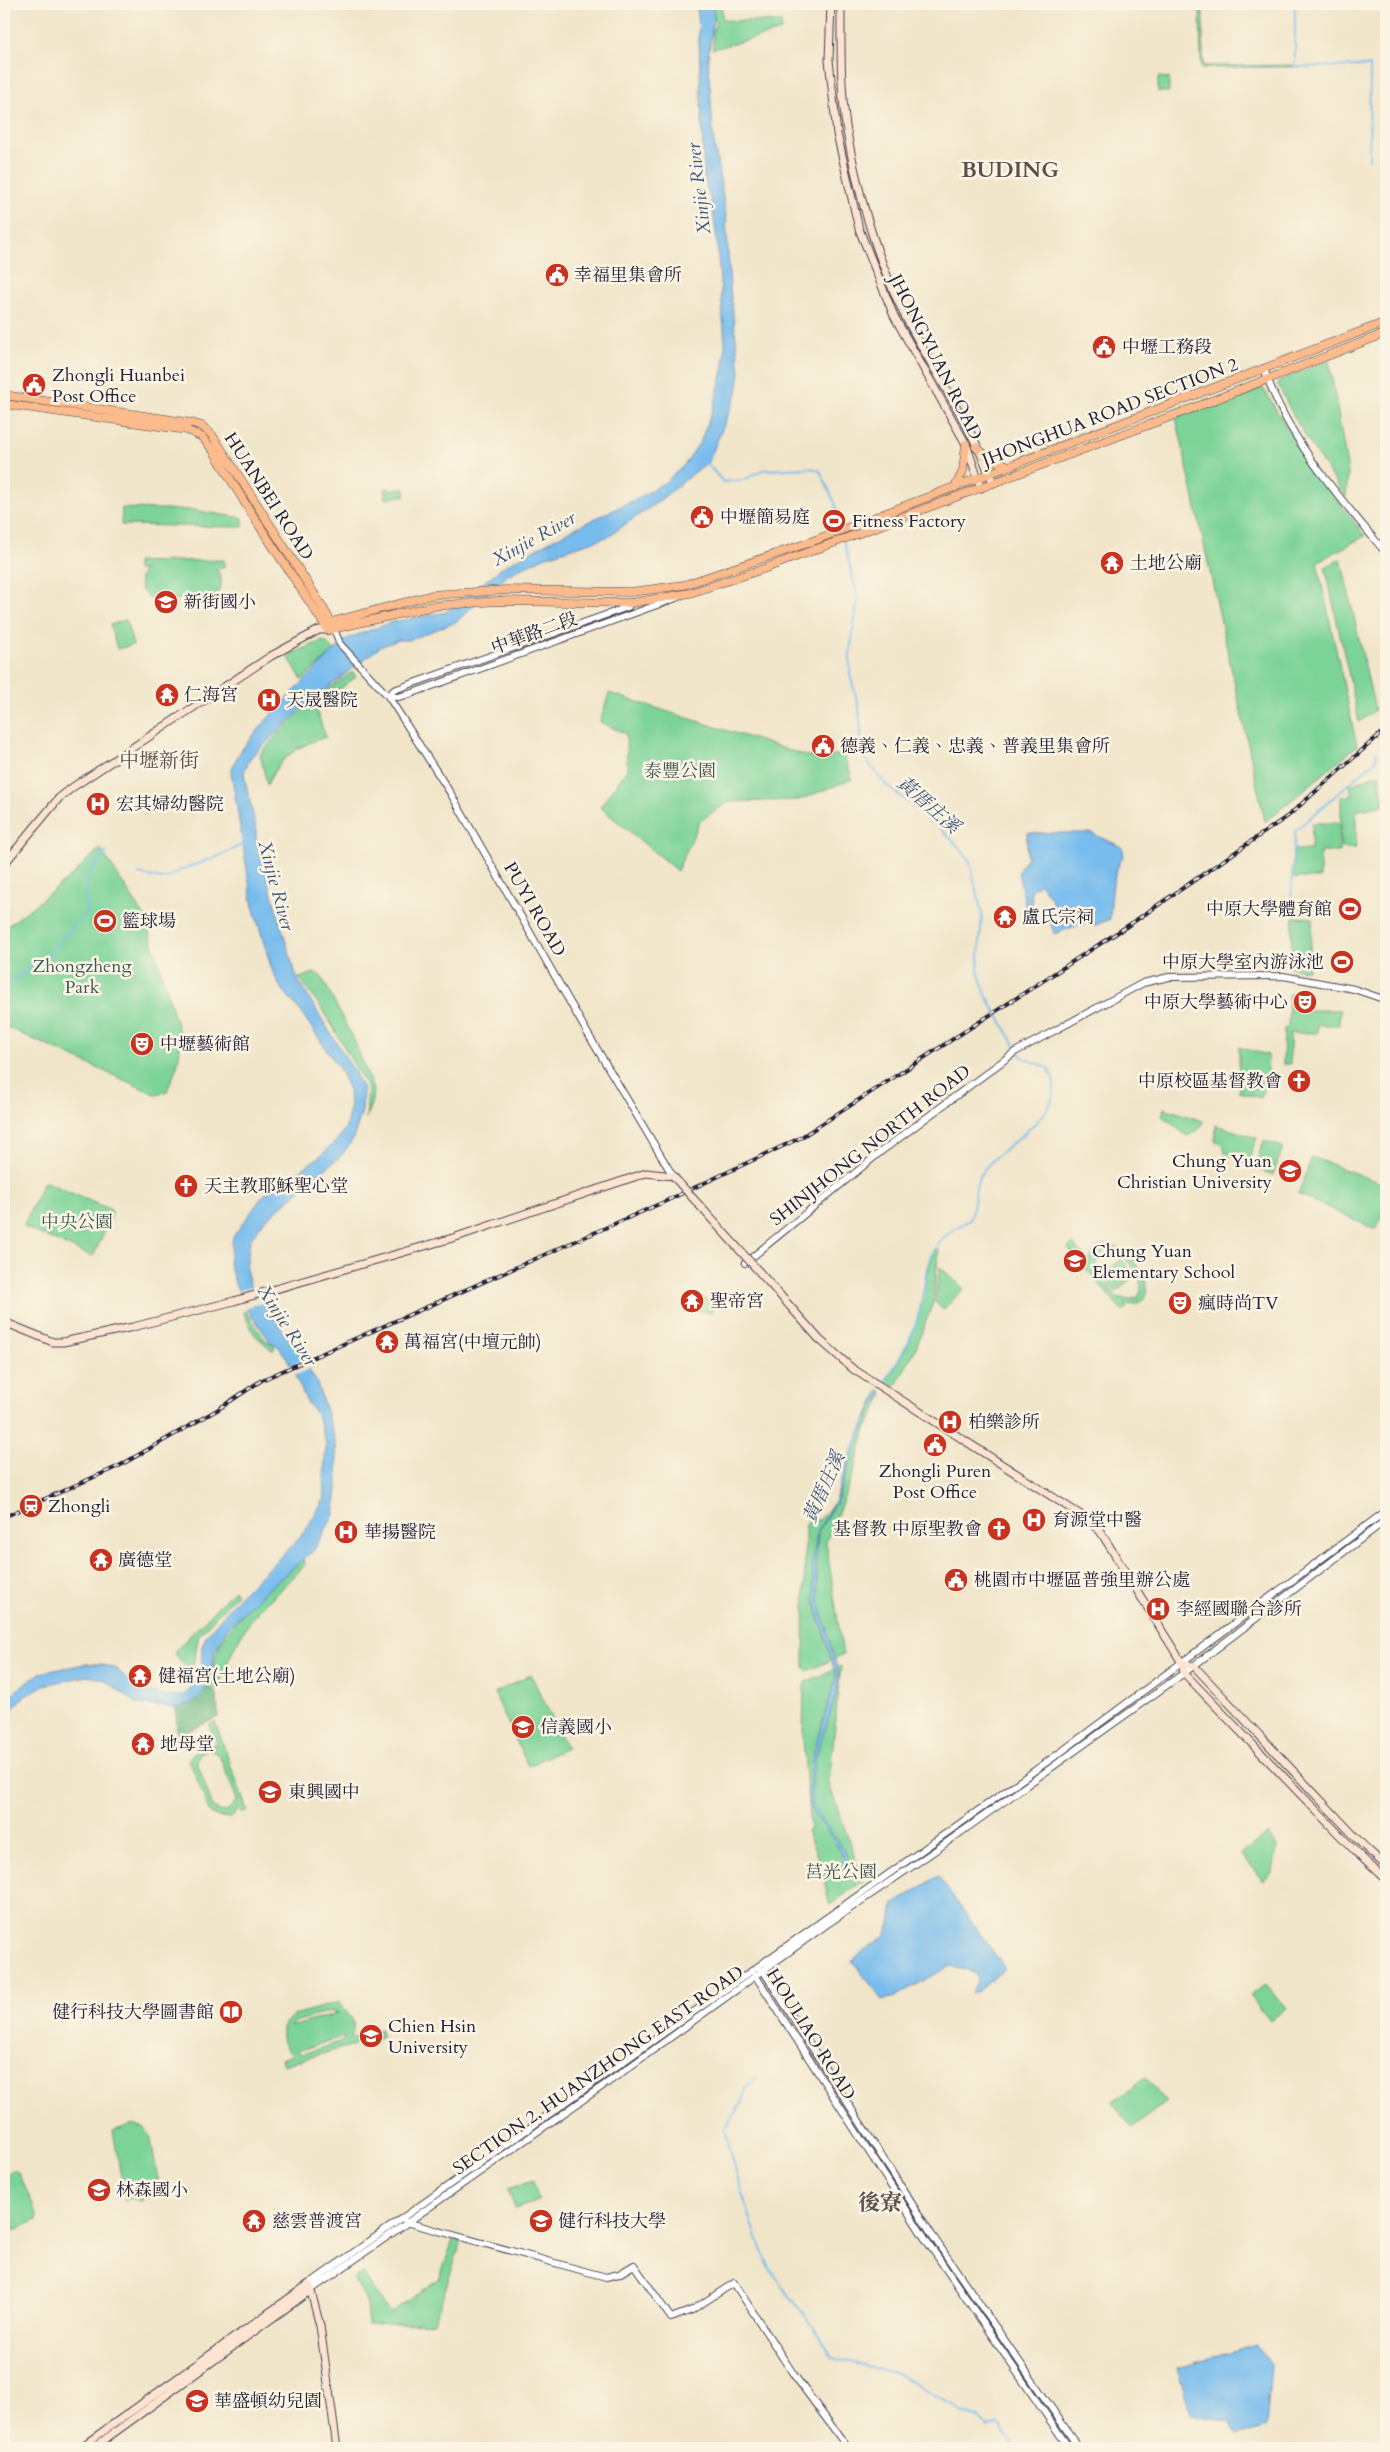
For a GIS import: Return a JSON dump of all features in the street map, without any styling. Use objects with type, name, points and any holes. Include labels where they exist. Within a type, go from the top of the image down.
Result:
[{"type":"main road","name":"JHONGYUAN ROAD","points":[[830,4],[829,60],[837,134],[859,229],[894,316],[966,444],[980,488]]},
{"type":"main road","name":"JHONGYUAN ROAD","points":[[841,4],[841,60],[847,131],[871,233],[903,312],[958,409],[990,473],[993,483]]},
{"type":"main road","name":"JHONGHUA ROAD SECTION 2","points":[[329,628],[432,596],[506,590],[631,592],[684,585],[715,576],[841,530],[1386,322]]},
{"type":"main road","name":"JHONGHUA ROAD SECTION 2","points":[[631,603],[690,593],[738,578],[1386,333]]},
{"type":"main road","name":"HUANBEI ROAD","points":[[4,395],[202,426],[212,435],[220,447],[329,628]]},
{"type":"main road","name":"HUANBEI ROAD","points":[[4,404],[160,426],[196,433],[213,450],[329,628]]},
{"type":"main road","points":[[955,486],[963,471],[966,444]]},
{"type":"main road","points":[[976,447],[990,459],[1009,466]]},
{"type":"main road","points":[[4,864],[59,798],[73,787],[271,656],[329,628],[432,606],[497,601],[631,603]]},
{"type":"main road","points":[[4,1322],[53,1342],[64,1342],[234,1301],[448,1240],[646,1173],[674,1176],[836,1355],[881,1387],[1084,1517],[1100,1531],[1182,1664],[1184,1673],[1386,1880]]},
{"type":"main road","points":[[1182,1664],[1194,1666],[1364,1846],[1386,1866]]},
{"type":"main road","points":[[80,2448],[310,2287]]},
{"type":"main road","points":[[93,2448],[310,2287]]},
{"type":"main road","points":[[310,2287],[320,2326],[337,2448]]},
{"type":"street","points":[[1264,368],[1296,434],[1317,466],[1386,553]]},
{"type":"street","name":"中華路二段","points":[[388,696],[398,697],[410,694],[690,593]]},
{"type":"street","name":"JHONGHUA ROAD SECTION 2","points":[[388,696],[394,690],[628,607],[631,603]]},
{"type":"street","name":"PUYI ROAD","points":[[329,628],[358,665],[388,696],[451,794],[588,1034],[674,1176]]},
{"type":"street","name":"SHINJHONG NORTH ROAD","points":[[746,1263],[883,1150],[1015,1052],[1143,983],[1169,977],[1283,976],[1354,989],[1386,1000]]},
{"type":"street","name":"SECTION 2, HUANZHONG EAST ROAD","points":[[310,2287],[400,2219],[1182,1664],[1386,1510]]},
{"type":"street","name":"SECTION 2, HUANZHONG EAST ROAD","points":[[310,2287],[408,2223],[764,1972],[826,1925],[936,1850],[1194,1666],[1386,1520]]},
{"type":"street","name":"HOULIAO ROAD","points":[[752,1969],[764,1972],[932,2235],[1078,2448]]},
{"type":"street","name":"HOULIAO ROAD","points":[[752,1969],[926,2240],[1069,2448]]},
{"type":"street","points":[[400,2219],[408,2223],[606,2277],[619,2274],[634,2266],[671,2318],[692,2310],[734,2283],[794,2375],[848,2448]]},
{"type":"green space","points":[[710,4],[721,4],[723,20],[781,22],[781,31],[713,49],[713,31],[716,23]]},
{"type":"green space","points":[[1200,4],[1203,4],[1203,66],[1293,65],[1293,67],[1201,68]]},
{"type":"green space","points":[[1158,77],[1169,78],[1169,92],[1158,92]]},
{"type":"green space","points":[[1329,360],[1348,472],[1346,497],[1309,442],[1278,384],[1280,380]]},
{"type":"green space","points":[[1260,386],[1264,389],[1300,451],[1365,536],[1317,562],[1357,746],[1265,822],[1176,417]]},
{"type":"green space","points":[[385,488],[391,490],[404,488],[406,495],[386,499]]},
{"type":"green space","points":[[122,508],[193,510],[243,518],[243,527],[121,525]]},
{"type":"green space","points":[[1341,559],[1375,710],[1359,722],[1325,567]]},
{"type":"green space","points":[[224,560],[224,568],[216,569],[221,577],[221,586],[217,593],[209,599],[153,600],[145,594],[141,587],[140,578],[144,570],[137,570],[137,562]]},
{"type":"green space","points":[[126,620],[133,645],[117,649],[110,625]]},
{"type":"green space","points":[[321,641],[327,643],[334,651],[302,680],[288,656]]},
{"type":"green space","points":[[353,672],[356,677],[315,707],[326,737],[307,744],[290,754],[277,767],[267,785],[260,754],[304,710]]},
{"type":"green space","name":"泰豐公園","points":[[609,693],[807,756],[844,755],[852,779],[799,800],[728,802],[700,821],[677,871],[600,807],[627,770],[626,734],[600,722]]},
{"type":"green space","points":[[1379,774],[1384,805],[1356,811],[1356,848],[1341,848],[1341,796],[1352,795],[1350,785]]},
{"type":"green space","points":[[1312,823],[1340,823],[1339,852],[1320,852],[1320,878],[1292,878],[1293,850],[1311,850]]},
{"type":"green space","name":"Zhongzheng Park","points":[[100,848],[145,917],[179,1032],[180,1048],[176,1069],[167,1091],[157,1095],[4,1026],[4,929],[69,878]]},
{"type":"green space","points":[[1293,917],[1313,918],[1308,970],[1290,968]]},
{"type":"green space","points":[[314,973],[321,976],[355,1042],[373,1090],[372,1101],[366,1118],[368,1089],[324,1011],[299,978]]},
{"type":"green space","points":[[1289,994],[1292,994],[1292,1010],[1340,1010],[1339,1025],[1317,1025],[1317,1033],[1290,1033],[1290,1064],[1283,1064],[1284,1028],[1288,1028]]},
{"type":"green space","points":[[1239,1047],[1268,1055],[1267,1077],[1261,1098],[1239,1092]]},
{"type":"green space","points":[[1164,1108],[1203,1121],[1201,1127],[1187,1136],[1162,1116]]},
{"type":"green space","points":[[1216,1125],[1257,1138],[1247,1164],[1225,1152],[1223,1145],[1215,1141]]},
{"type":"green space","points":[[1264,1141],[1283,1147],[1273,1175],[1254,1168]]},
{"type":"green space","points":[[1312,1157],[1386,1185],[1386,1207],[1376,1230],[1298,1194]]},
{"type":"green space","name":"中央公園","points":[[46,1182],[111,1210],[112,1214],[94,1255],[91,1256],[26,1228],[24,1224],[43,1183]]},
{"type":"green space","points":[[1073,1244],[1089,1263],[1097,1248],[1109,1245],[1123,1251],[1135,1263],[1144,1277],[1147,1291],[1141,1301],[1124,1305],[1127,1308],[1123,1312],[1068,1248]],"holes":[[[1112,1250],[1124,1257],[1138,1277],[1141,1284],[1141,1291],[1138,1297],[1128,1300],[1117,1297],[1096,1271],[1098,1255]]]},
{"type":"green space","points":[[939,1249],[933,1303],[915,1350],[895,1387],[885,1382],[899,1361],[910,1339],[916,1323],[933,1250]]},
{"type":"green space","points":[[1121,1259],[1135,1276],[1126,1283],[1113,1266]]},
{"type":"green space","points":[[940,1267],[964,1289],[943,1310],[935,1302]]},
{"type":"green space","points":[[1111,1268],[1125,1284],[1116,1292],[1102,1275]]},
{"type":"green space","points":[[701,1298],[717,1302],[711,1313],[697,1310],[698,1304],[701,1304]]},
{"type":"green space","points":[[246,1311],[264,1339],[275,1346],[273,1351],[255,1335],[243,1312]]},
{"type":"green space","points":[[879,1392],[883,1395],[866,1429],[854,1472],[826,1542],[843,1655],[807,1671],[804,1667],[805,1527],[809,1518],[819,1520],[833,1504],[836,1504],[852,1455]]},
{"type":"green space","points":[[303,1559],[305,1564],[257,1612],[250,1622],[236,1644],[218,1691],[208,1689],[214,1661],[227,1632],[246,1609]]},
{"type":"green space","points":[[234,1590],[237,1594],[199,1635],[191,1674],[174,1652]]},
{"type":"green space","name":"莒光公園","points":[[841,1666],[829,1784],[863,1881],[830,1905],[819,1861],[807,1831],[810,1830],[803,1738],[804,1686],[806,1682]]},
{"type":"green space","points":[[531,1675],[567,1748],[528,1766],[494,1693]]},
{"type":"green space","points":[[204,1686],[217,1694],[218,1717],[177,1737],[176,1704]]},
{"type":"green space","points":[[215,1722],[247,1810],[242,1813],[239,1808],[231,1818],[218,1817],[210,1813],[189,1759],[202,1744],[217,1745],[209,1725]],"holes":[[[209,1749],[219,1755],[237,1800],[227,1812],[218,1811],[213,1807],[197,1762],[200,1753]]]},
{"type":"green space","points":[[1267,1834],[1277,1846],[1273,1872],[1263,1881],[1241,1854]]},
{"type":"green space","points":[[1266,1984],[1286,2008],[1270,2021],[1250,1996]]},
{"type":"green space","points":[[339,2002],[353,2021],[351,2038],[381,2029],[382,2037],[283,2065],[281,2059],[292,2055],[282,2040],[282,2030],[288,2020],[294,2015]],"holes":[[[331,2011],[338,2013],[291,2027],[295,2022]],[[345,2036],[343,2041],[302,2054],[297,2051]]]},
{"type":"green space","points":[[1146,2077],[1166,2102],[1132,2128],[1112,2103]]},
{"type":"green space","points":[[133,2124],[145,2128],[150,2135],[159,2184],[155,2194],[141,2201],[131,2198],[125,2200],[113,2131]]},
{"type":"green space","points":[[13,2170],[18,2172],[38,2215],[37,2220],[4,2236],[4,2175]]},
{"type":"green space","points":[[533,2181],[539,2201],[515,2209],[508,2189]]},
{"type":"green space","points":[[454,2237],[462,2240],[434,2323],[368,2325],[365,2297],[353,2279],[362,2273],[390,2313],[439,2279]]},
{"type":"water","points":[[695,4],[711,4],[714,14],[708,59],[714,143],[726,215],[730,288],[740,372],[737,393],[709,461],[655,504],[607,537],[544,557],[509,574],[456,622],[409,640],[398,640],[380,647],[306,705],[251,757],[244,771],[256,828],[256,840],[294,969],[299,982],[354,1071],[363,1089],[362,1111],[353,1139],[342,1155],[264,1221],[250,1240],[246,1269],[250,1285],[296,1348],[317,1383],[336,1443],[338,1481],[334,1515],[314,1550],[259,1597],[228,1627],[215,1651],[208,1687],[195,1701],[178,1708],[137,1704],[104,1679],[87,1676],[44,1685],[24,1697],[4,1718],[4,1700],[40,1673],[85,1664],[101,1664],[117,1669],[139,1691],[173,1697],[184,1695],[201,1678],[202,1646],[206,1636],[241,1594],[293,1545],[305,1531],[325,1498],[326,1444],[317,1415],[307,1402],[287,1358],[277,1345],[271,1343],[246,1307],[235,1284],[229,1263],[233,1237],[262,1197],[277,1184],[288,1179],[319,1157],[337,1140],[346,1127],[350,1109],[349,1090],[339,1068],[301,1012],[279,985],[272,970],[253,906],[231,772],[242,749],[275,710],[346,639],[392,622],[446,612],[504,566],[565,533],[638,498],[667,481],[685,464],[700,442],[714,406],[724,366],[725,343],[716,232],[711,201],[704,180],[698,15]]},
{"type":"water","points":[[1027,833],[1091,833],[1122,847],[1124,855],[1114,878],[1110,919],[1096,925],[1081,924],[1054,934],[1050,921],[1052,899],[1040,883],[1031,890],[1033,910],[1027,912],[1018,872],[1027,857]]},
{"type":"water","points":[[879,1390],[883,1392],[868,1416]]},
{"type":"water","points":[[864,1423],[837,1500],[818,1532],[816,1567],[819,1601],[839,1675],[835,1699],[815,1759],[811,1795],[814,1808],[846,1853],[848,1874],[844,1874],[842,1854],[830,1834],[811,1810],[808,1795],[812,1759],[836,1676],[815,1602],[812,1567],[817,1532],[835,1500],[850,1455]]},
{"type":"water","points":[[938,1876],[1005,1968],[980,1990],[971,1994],[978,1979],[975,1973],[950,1966],[895,1997],[883,2000],[852,1961],[885,1934],[892,1917],[894,1904]]},
{"type":"water","points":[[1257,2345],[1271,2365],[1266,2427],[1237,2435],[1230,2422],[1191,2414],[1177,2367]]},
{"type":"pier","points":[[254,1286],[264,1302],[244,1308],[236,1292]]},
{"type":"pier","points":[[305,1359],[309,1369],[293,1376],[288,1366]]},
{"type":"waterway","points":[[1295,4],[1295,67],[1370,66],[1369,159]]},
{"type":"waterway","name":"黃厝庄溪","points":[[706,462],[723,482],[744,480],[762,470],[811,468],[820,471],[835,503],[840,528]]},
{"type":"waterway","name":"黃厝庄溪","points":[[844,542],[858,599],[850,653],[850,675],[859,707],[863,756],[886,785],[934,822],[959,847],[970,862],[982,914],[978,971],[986,995],[1022,1057],[1048,1068],[1054,1082],[1053,1096],[1047,1109],[1025,1133],[999,1154],[980,1176],[976,1186],[970,1220],[940,1241],[932,1253],[915,1326],[882,1387]]},
{"type":"waterway","points":[[1291,902],[1295,831],[1374,762],[1377,755],[1376,752]]},
{"type":"waterway","points":[[139,874],[161,879],[166,878],[180,870],[222,855],[243,844]]},
{"type":"waterway","points":[[4,991],[8,984],[48,955],[85,913],[86,887],[89,875],[107,851]]},
{"type":"waterway","name":"黃厝庄溪","points":[[853,1453],[867,1418]]},
{"type":"waterway","points":[[757,2077],[745,2088],[740,2105],[725,2130],[739,2184],[761,2249],[776,2279],[815,2328],[831,2357],[898,2374],[955,2406],[963,2413],[979,2419],[988,2428],[998,2424],[1002,2426],[1014,2448]]},
{"type":"railway","points":[[4,1517],[119,1466],[217,1410],[262,1380],[666,1201],[800,1138],[1126,927],[1288,816],[1386,729]]},
{"type":"place","name":"幸福里集會所","points":[[557,275]]},
{"type":"place","name":"中壢工務段","points":[[1104,347]]},
{"type":"place","name":"Zhongli Huanbei Post Office","points":[[34,385]]},
{"type":"place","name":"中壢簡易庭","points":[[702,517]]},
{"type":"place","name":"Fitness Factory","points":[[834,521]]},
{"type":"place","name":"土地公廟","points":[[1112,563]]},
{"type":"place","name":"新街國小","points":[[166,602]]},
{"type":"place","name":"仁海宮","points":[[167,695]]},
{"type":"place","name":"天晟醫院","points":[[269,700]]},
{"type":"place","name":"德義、仁義、忠義、普義里集會所","points":[[823,746]]},
{"type":"place","name":"宏其婦幼醫院","points":[[98,804]]},
{"type":"place","name":"中原大學體育館","points":[[1350,909]]},
{"type":"place","name":"盧氏宗祠","points":[[1005,917]]},
{"type":"place","name":"籃球場","points":[[105,921]]},
{"type":"place","name":"中原大學室內游泳池","points":[[1342,962]]},
{"type":"place","name":"中原大學藝術中心","points":[[1305,1002]]},
{"type":"place","name":"中壢藝術館","points":[[142,1044]]},
{"type":"place","name":"中原校區基督教會","points":[[1299,1081]]},
{"type":"place","name":"Chung Yuan Christian University","points":[[1290,1171]]},
{"type":"place","name":"天主教耶穌聖心堂","points":[[186,1186]]},
{"type":"place","name":"Chung Yuan Elementary School","points":[[1075,1261]]},
{"type":"place","name":"聖帝宮","points":[[692,1301]]},
{"type":"place","name":"瘋時尚TV","points":[[1180,1303]]},
{"type":"place","name":"萬福宮(中壇元帥)","points":[[387,1342]]},
{"type":"place","name":"柏樂診所","points":[[950,1422]]},
{"type":"place","name":"Zhongli Puren Post Office","points":[[935,1445]]},
{"type":"place","name":"Zhongli","points":[[31,1506]]},
{"type":"place","name":"育源堂中醫","points":[[1034,1520]]},
{"type":"place","name":"基督教 中原聖教會","points":[[999,1529]]},
{"type":"place","name":"華揚醫院","points":[[346,1532]]},
{"type":"place","name":"廣德堂","points":[[101,1560]]},
{"type":"place","name":"桃園市中壢區普強里辦公處","points":[[956,1580]]},
{"type":"place","name":"李經國聯合診所","points":[[1158,1609]]},
{"type":"place","name":"健福宮(土地公廟)","points":[[140,1676]]},
{"type":"place","name":"信義國小","points":[[523,1727]]},
{"type":"place","name":"地母堂","points":[[143,1744]]},
{"type":"place","name":"東興國中","points":[[270,1792]]},
{"type":"place","name":"健行科技大學圖書館","points":[[231,2012]]},
{"type":"place","name":"Chien Hsin University","points":[[371,2036]]},
{"type":"place","name":"林森國小","points":[[99,2190]]},
{"type":"place","name":"慈雲普渡宮","points":[[254,2221]]},
{"type":"place","name":"健行科技大學","points":[[541,2221]]},
{"type":"place","name":"華盛頓幼兒園","points":[[197,2401]]},
{"type":"district","name":"BUDING","points":[[1010,169]]},
{"type":"district","name":"中壢新街","points":[[159,760]]},
{"type":"district","name":"後寮","points":[[880,2202]]},
{"type":"water label","name":"Xinjie River","points":[[698,189]]},
{"type":"water label","name":"Xinjie River","points":[[533,538]]},
{"type":"water label","name":"Xinjie River","points":[[277,885]]},
{"type":"water label","name":"Xinjie River","points":[[288,1325]]}]
